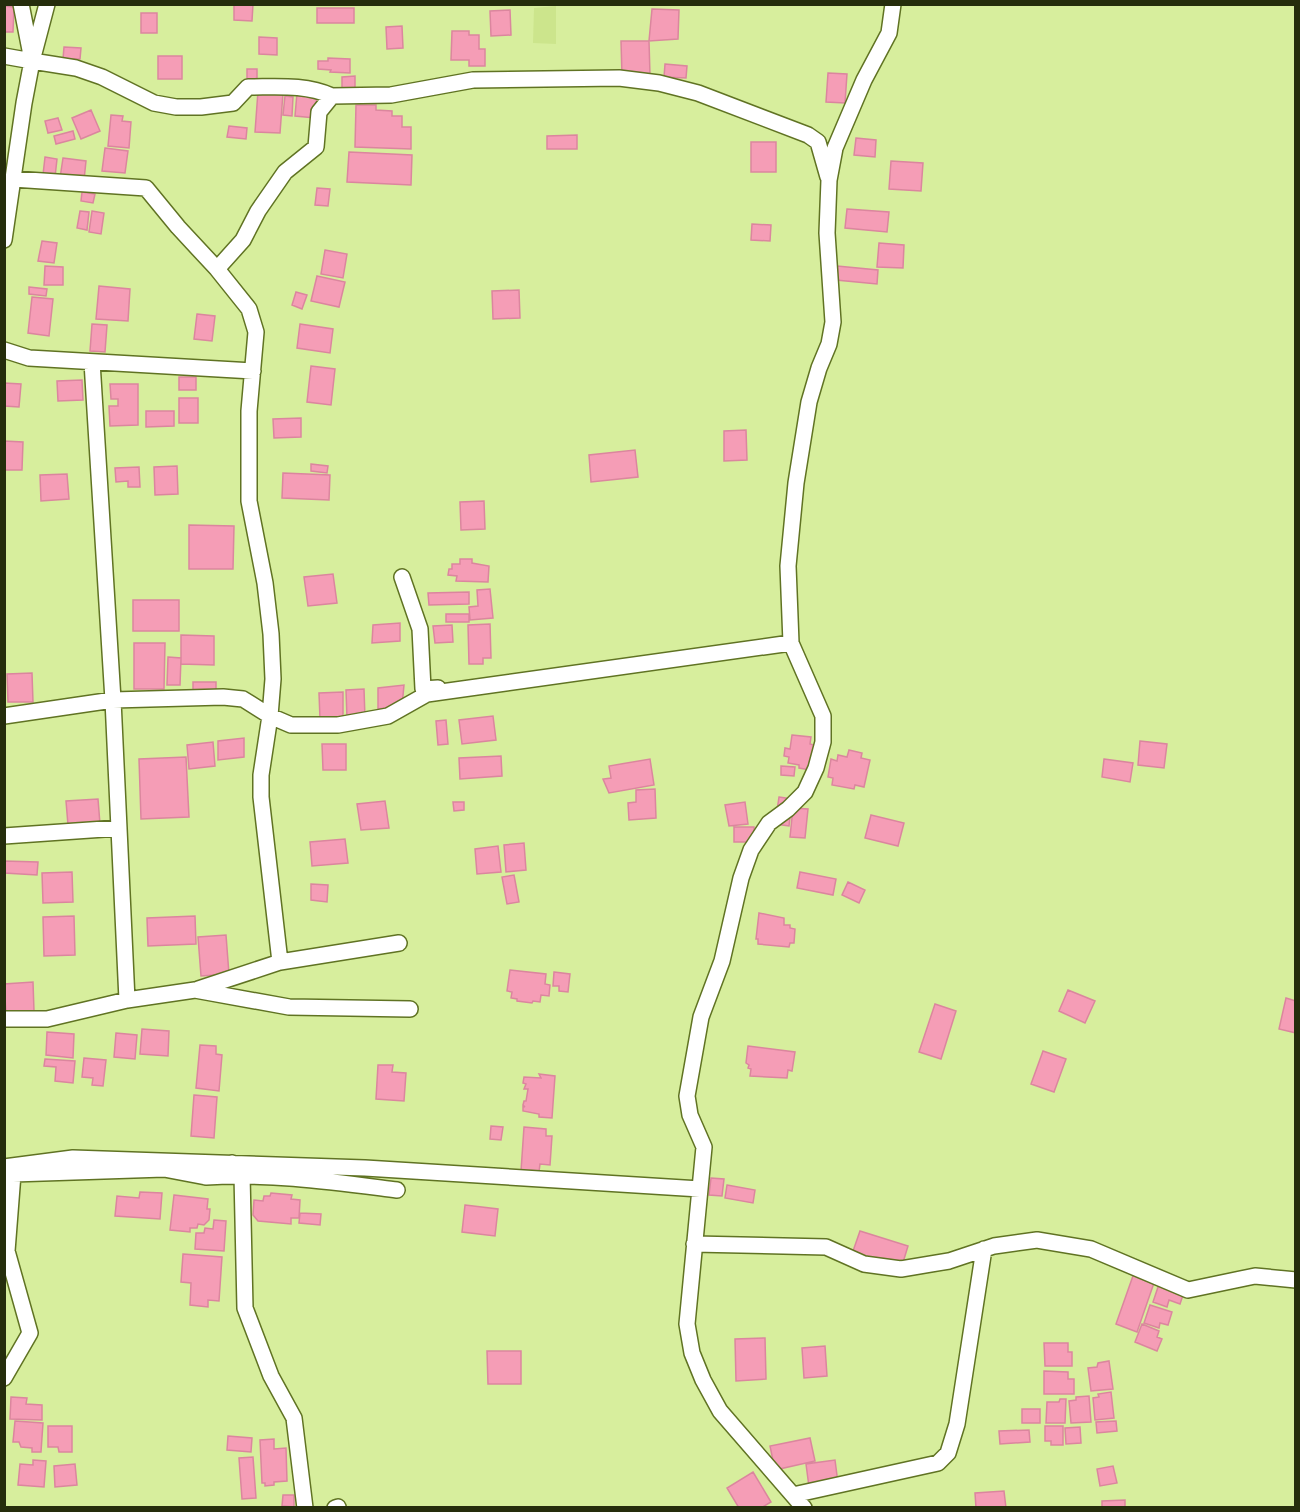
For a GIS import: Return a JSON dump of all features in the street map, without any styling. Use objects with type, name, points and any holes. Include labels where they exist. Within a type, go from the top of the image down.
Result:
[{"type":"street","points":[[21,4],[32,61]]},
{"type":"street","points":[[4,240],[32,61],[48,4]]},
{"type":"street","points":[[893,4],[889,33],[864,80],[835,148],[829,180],[826,233],[833,321],[829,344],[809,402],[796,483],[788,566],[791,642],[823,716],[823,742],[816,768],[805,792],[769,823],[751,850],[741,878],[722,961],[702,1017],[687,1096],[690,1115],[704,1147],[687,1324],[692,1353],[720,1411],[798,1502],[938,1463],[948,1453],[957,1424],[984,1249]]},
{"type":"street","points":[[4,56],[76,68],[102,77],[154,103],[176,107],[233,103],[248,87],[301,87],[316,89],[332,96],[391,95],[473,80],[619,78],[658,83],[698,93],[808,135],[818,142],[829,180]]},
{"type":"street","points":[[216,269],[243,240],[258,211],[285,172],[316,147],[319,112],[332,96]]},
{"type":"street","points":[[13,179],[146,188],[249,309],[256,332],[249,411],[249,501],[265,583],[273,679],[261,775],[261,797],[280,962]]},
{"type":"street","points":[[4,350],[29,358],[253,371]]},
{"type":"street","points":[[92,362],[113,700],[128,1000]]},
{"type":"street","points":[[402,577],[420,629],[423,689],[489,685]]},
{"type":"street","points":[[4,716],[113,700],[223,697],[243,699],[270,716],[291,725],[338,725],[388,716],[427,694],[791,642]]},
{"type":"street","points":[[4,836],[119,828]]},
{"type":"street","points":[[4,1019],[47,1018],[128,1000],[195,990],[280,962],[399,943]]},
{"type":"street","points":[[195,990],[289,1007],[410,1009]]},
{"type":"street","points":[[4,1167],[73,1158],[365,1167],[700,1189]]},
{"type":"street","points":[[206,1176],[231,1173],[232,1163]]},
{"type":"street","points":[[4,1378],[30,1333],[7,1251],[13,1174],[164,1170],[206,1176],[299,1178],[397,1190]]},
{"type":"street","points":[[243,1175],[245,1308],[271,1376],[294,1418],[305,1508]]},
{"type":"street","points":[[694,1244],[826,1247],[864,1264],[901,1269],[949,1261],[994,1246],[1036,1240],[1091,1249],[1188,1290],[1255,1276],[1296,1280]]},
{"type":"shaded area","points":[[556,6],[556,44],[533,43],[534,8]]},
{"type":"building","points":[[234,4],[253,4],[252,21],[234,20]]},
{"type":"building","points":[[4,6],[14,7],[13,32],[4,32]]},
{"type":"building","points":[[317,8],[354,8],[354,23],[317,23]]},
{"type":"building","points":[[652,9],[679,10],[678,39],[649,41]]},
{"type":"building","points":[[510,10],[511,35],[491,36],[490,11]]},
{"type":"building","points":[[141,13],[157,13],[157,33],[141,33]]},
{"type":"building","points":[[402,26],[403,48],[387,49],[386,27]]},
{"type":"building","points":[[452,31],[469,31],[469,35],[479,35],[479,49],[485,49],[485,66],[469,66],[469,60],[451,60]]},
{"type":"building","points":[[259,37],[277,38],[277,55],[259,54]]},
{"type":"building","points":[[621,41],[649,41],[650,75],[622,76]]},
{"type":"building","points":[[64,47],[81,48],[80,59],[63,59]]},
{"type":"building","points":[[158,56],[182,56],[182,79],[158,79]]},
{"type":"building","points":[[328,58],[350,59],[350,73],[318,69],[318,61],[328,61]]},
{"type":"building","points":[[665,64],[687,66],[686,78],[664,77]]},
{"type":"building","points":[[247,69],[257,69],[257,81],[247,81]]},
{"type":"building","points":[[828,73],[847,74],[845,103],[826,102]]},
{"type":"building","points":[[355,76],[355,92],[342,93],[342,77]]},
{"type":"building","points":[[258,91],[283,93],[280,133],[255,132]]},
{"type":"building","points":[[297,93],[317,95],[315,118],[295,116]]},
{"type":"building","points":[[285,96],[293,97],[292,116],[283,115]]},
{"type":"building","points":[[356,105],[376,105],[376,110],[392,111],[392,116],[402,116],[402,127],[411,127],[411,149],[355,147]]},
{"type":"building","points":[[91,110],[100,131],[81,139],[72,118]]},
{"type":"building","points":[[111,115],[123,116],[122,121],[131,122],[129,148],[108,146]]},
{"type":"building","points":[[58,118],[62,130],[48,133],[45,121]]},
{"type":"building","points":[[229,126],[247,128],[246,139],[227,137]]},
{"type":"building","points":[[73,131],[75,139],[56,144],[54,136]]},
{"type":"building","points":[[577,135],[577,149],[547,149],[547,136]]},
{"type":"building","points":[[856,138],[876,140],[875,157],[854,155]]},
{"type":"building","points":[[751,142],[776,142],[776,172],[751,172]]},
{"type":"building","points":[[105,148],[128,151],[125,173],[102,171]]},
{"type":"building","points":[[349,152],[412,155],[411,185],[347,182]]},
{"type":"building","points":[[45,157],[57,159],[55,177],[43,175]]},
{"type":"building","points":[[63,158],[86,161],[84,180],[60,178]]},
{"type":"building","points":[[891,161],[923,163],[921,191],[889,189]]},
{"type":"building","points":[[317,188],[330,189],[328,206],[315,205]]},
{"type":"building","points":[[82,192],[95,194],[93,203],[81,201]]},
{"type":"building","points":[[847,209],[889,212],[887,232],[845,228]]},
{"type":"building","points":[[80,211],[89,212],[87,230],[77,228]]},
{"type":"building","points":[[92,211],[104,213],[101,234],[89,232]]},
{"type":"building","points":[[752,224],[771,225],[770,241],[751,240]]},
{"type":"building","points":[[42,241],[57,243],[54,263],[38,261]]},
{"type":"building","points":[[879,243],[904,245],[903,268],[877,267]]},
{"type":"building","points":[[325,250],[347,254],[343,278],[321,274]]},
{"type":"building","points":[[45,266],[63,267],[63,285],[44,285]]},
{"type":"building","points":[[837,266],[878,270],[877,284],[836,280]]},
{"type":"building","points":[[317,276],[345,282],[339,307],[311,301]]},
{"type":"building","points":[[99,286],[130,289],[128,321],[96,319]]},
{"type":"building","points":[[29,287],[47,289],[46,296],[29,294]]},
{"type":"building","points":[[519,290],[520,318],[493,319],[492,291]]},
{"type":"building","points":[[296,292],[307,295],[302,309],[292,305]]},
{"type":"building","points":[[32,297],[53,299],[49,336],[28,333]]},
{"type":"building","points":[[197,314],[215,316],[212,341],[194,339]]},
{"type":"building","points":[[92,324],[107,325],[105,352],[90,351]]},
{"type":"building","points":[[300,324],[333,329],[330,353],[297,348]]},
{"type":"building","points":[[311,366],[335,369],[331,405],[307,402]]},
{"type":"building","points":[[179,377],[196,377],[196,390],[179,390]]},
{"type":"building","points":[[82,380],[83,400],[58,401],[57,381]]},
{"type":"building","points":[[4,383],[21,384],[19,407],[4,406]]},
{"type":"building","points":[[110,384],[138,384],[138,425],[110,426],[109,406],[118,406],[118,399],[111,399]]},
{"type":"building","points":[[179,398],[198,398],[198,423],[179,423]]},
{"type":"building","points":[[146,411],[174,411],[174,426],[146,427]]},
{"type":"building","points":[[301,418],[301,437],[274,438],[273,419]]},
{"type":"building","points":[[746,430],[747,460],[724,461],[724,431]]},
{"type":"building","points":[[4,441],[23,442],[22,470],[4,470]]},
{"type":"building","points":[[635,450],[638,477],[591,482],[589,455]]},
{"type":"building","points":[[311,464],[328,466],[327,473],[311,471]]},
{"type":"building","points":[[177,466],[178,494],[155,495],[154,467]]},
{"type":"building","points":[[139,467],[140,487],[128,487],[128,481],[116,482],[115,468]]},
{"type":"building","points":[[283,473],[330,475],[329,500],[282,498]]},
{"type":"building","points":[[67,474],[69,499],[41,501],[40,475]]},
{"type":"building","points":[[484,501],[485,529],[461,530],[460,502]]},
{"type":"building","points":[[189,525],[234,526],[233,569],[189,569]]},
{"type":"building","points":[[460,559],[472,559],[472,563],[489,566],[488,582],[456,581],[457,576],[448,575],[452,564],[460,564]]},
{"type":"building","points":[[333,574],[337,603],[308,606],[304,577]]},
{"type":"building","points":[[490,589],[493,618],[470,620],[469,607],[478,606],[477,590]]},
{"type":"building","points":[[469,592],[469,604],[429,605],[428,593]]},
{"type":"building","points":[[133,600],[179,600],[179,631],[133,631]]},
{"type":"building","points":[[446,614],[469,614],[469,622],[446,622]]},
{"type":"building","points":[[400,623],[400,641],[372,643],[373,625]]},
{"type":"building","points":[[490,624],[491,658],[483,658],[483,664],[469,664],[468,625]]},
{"type":"building","points":[[452,625],[453,642],[435,643],[433,626]]},
{"type":"building","points":[[181,635],[214,636],[214,665],[181,664]]},
{"type":"building","points":[[134,643],[165,643],[164,689],[134,689]]},
{"type":"building","points":[[168,657],[181,658],[180,685],[167,685]]},
{"type":"building","points":[[32,673],[33,702],[8,702],[7,674]]},
{"type":"building","points":[[193,682],[216,682],[216,694],[193,694]]},
{"type":"building","points":[[404,685],[402,706],[378,709],[378,688]]},
{"type":"building","points":[[364,689],[365,718],[347,719],[346,690]]},
{"type":"building","points":[[343,692],[343,717],[320,719],[319,693]]},
{"type":"building","points":[[493,716],[496,740],[462,744],[459,720]]},
{"type":"building","points":[[446,720],[448,744],[438,745],[436,721]]},
{"type":"building","points":[[792,735],[811,737],[810,744],[814,745],[810,770],[788,763],[789,757],[784,756],[785,748],[790,749]]},
{"type":"building","points":[[244,738],[244,757],[218,760],[218,741]]},
{"type":"building","points":[[1140,741],[1167,744],[1164,768],[1138,765]]},
{"type":"building","points":[[213,742],[215,766],[189,769],[187,745]]},
{"type":"building","points":[[322,744],[346,744],[346,770],[323,770]]},
{"type":"building","points":[[849,750],[862,753],[861,758],[870,760],[864,787],[855,785],[854,789],[832,785],[833,778],[828,777],[831,759],[837,761],[838,755],[847,757]]},
{"type":"building","points":[[501,756],[502,776],[460,779],[459,758]]},
{"type":"building","points":[[186,757],[189,817],[141,819],[139,759]]},
{"type":"building","points":[[650,759],[654,785],[609,793],[603,779],[611,778],[609,766]]},
{"type":"building","points":[[1104,759],[1133,763],[1130,782],[1102,777]]},
{"type":"building","points":[[781,766],[795,767],[794,776],[781,775]]},
{"type":"building","points":[[655,789],[656,818],[629,820],[628,803],[636,802],[636,790]]},
{"type":"building","points":[[779,797],[792,799],[789,826],[775,824]]},
{"type":"building","points":[[98,799],[100,824],[68,825],[66,801]]},
{"type":"building","points":[[385,801],[389,828],[361,830],[357,804]]},
{"type":"building","points":[[453,802],[464,802],[464,810],[454,811]]},
{"type":"building","points":[[745,802],[748,824],[729,826],[725,805]]},
{"type":"building","points":[[793,808],[808,809],[805,838],[790,837]]},
{"type":"building","points":[[871,815],[904,823],[898,846],[865,838]]},
{"type":"building","points":[[734,827],[754,827],[754,842],[734,842]]},
{"type":"building","points":[[345,839],[348,863],[312,866],[310,842]]},
{"type":"building","points":[[524,843],[526,870],[506,872],[504,845]]},
{"type":"building","points":[[498,846],[501,872],[477,874],[475,849]]},
{"type":"building","points":[[4,861],[38,862],[37,875],[4,873]]},
{"type":"building","points":[[72,872],[73,902],[43,903],[42,873]]},
{"type":"building","points":[[800,872],[836,879],[833,895],[797,888]]},
{"type":"building","points":[[514,875],[519,902],[507,904],[502,877]]},
{"type":"building","points":[[848,882],[865,890],[859,903],[842,895]]},
{"type":"building","points":[[311,884],[328,885],[327,902],[311,900]]},
{"type":"building","points":[[759,913],[784,918],[784,925],[790,925],[790,928],[795,929],[794,943],[790,943],[789,947],[758,944],[758,939],[756,939]]},
{"type":"building","points":[[74,916],[75,955],[44,956],[43,917]]},
{"type":"building","points":[[195,916],[196,944],[148,946],[147,918]]},
{"type":"building","points":[[226,935],[229,974],[201,976],[198,937]]},
{"type":"building","points":[[510,970],[546,974],[545,984],[550,985],[549,996],[541,995],[540,1002],[533,1001],[532,1003],[511,998],[512,992],[507,991]]},
{"type":"building","points":[[554,972],[570,974],[568,992],[559,991],[559,986],[553,986]]},
{"type":"building","points":[[33,982],[34,1011],[6,1012],[4,984]]},
{"type":"building","points":[[1068,990],[1095,1001],[1085,1023],[1059,1011]]},
{"type":"building","points":[[1286,998],[1296,1001],[1296,1033],[1279,1029]]},
{"type":"building","points":[[935,1004],[956,1011],[941,1059],[919,1052]]},
{"type":"building","points":[[142,1029],[169,1031],[168,1056],[140,1054]]},
{"type":"building","points":[[47,1032],[74,1034],[73,1058],[46,1055]]},
{"type":"building","points":[[116,1033],[137,1035],[135,1059],[114,1057]]},
{"type":"building","points":[[200,1045],[216,1046],[216,1054],[222,1055],[219,1091],[196,1088]]},
{"type":"building","points":[[748,1046],[795,1052],[792,1071],[788,1070],[787,1078],[750,1076],[751,1069],[746,1063]]},
{"type":"building","points":[[1043,1051],[1066,1059],[1054,1092],[1031,1084]]},
{"type":"building","points":[[84,1058],[106,1060],[103,1086],[92,1085],[93,1078],[82,1077]]},
{"type":"building","points":[[45,1059],[75,1061],[73,1083],[55,1081],[56,1067],[44,1066]]},
{"type":"building","points":[[378,1065],[393,1065],[392,1072],[406,1073],[404,1101],[376,1099]]},
{"type":"building","points":[[539,1074],[555,1076],[552,1118],[539,1117],[539,1114],[523,1111],[528,1089],[524,1089],[526,1084],[523,1083],[524,1077],[541,1078]]},
{"type":"building","points":[[194,1095],[217,1097],[214,1138],[191,1136]]},
{"type":"building","points":[[491,1126],[503,1127],[501,1140],[490,1139]]},
{"type":"building","points":[[524,1127],[546,1129],[546,1136],[552,1136],[550,1165],[540,1164],[539,1172],[521,1171]]},
{"type":"building","points":[[711,1178],[724,1179],[722,1196],[709,1195]]},
{"type":"building","points":[[727,1185],[755,1190],[753,1203],[725,1198]]},
{"type":"building","points":[[140,1192],[162,1193],[160,1219],[115,1216],[117,1196],[139,1198]]},
{"type":"building","points":[[271,1193],[292,1195],[291,1199],[300,1200],[299,1218],[291,1218],[291,1224],[258,1221],[253,1215],[254,1200],[263,1201],[264,1196],[270,1196]]},
{"type":"building","points":[[174,1195],[208,1199],[209,1220],[204,1225],[198,1224],[197,1228],[190,1228],[190,1232],[170,1230]]},
{"type":"building","points":[[465,1205],[498,1209],[495,1236],[462,1232]]},
{"type":"building","points":[[300,1213],[321,1214],[320,1225],[299,1223]]},
{"type":"building","points":[[214,1220],[226,1221],[224,1251],[195,1249],[196,1233],[204,1233],[205,1228],[213,1229]]},
{"type":"building","points":[[860,1231],[908,1246],[901,1269],[852,1254]]},
{"type":"building","points":[[183,1254],[222,1257],[219,1301],[208,1300],[208,1307],[190,1305],[191,1283],[181,1282]]},
{"type":"building","points":[[1134,1273],[1155,1280],[1137,1332],[1116,1324]]},
{"type":"building","points":[[1159,1284],[1184,1292],[1180,1304],[1169,1300],[1167,1307],[1153,1302]]},
{"type":"building","points":[[1150,1305],[1172,1312],[1168,1325],[1160,1323],[1159,1328],[1144,1323]]},
{"type":"building","points":[[1142,1324],[1159,1331],[1157,1337],[1162,1339],[1157,1351],[1135,1342]]},
{"type":"building","points":[[765,1338],[766,1379],[736,1381],[735,1339]]},
{"type":"building","points":[[1044,1343],[1068,1343],[1068,1352],[1072,1352],[1072,1366],[1045,1366]]},
{"type":"building","points":[[825,1346],[827,1376],[804,1378],[802,1348]]},
{"type":"building","points":[[487,1351],[521,1351],[521,1384],[488,1384]]},
{"type":"building","points":[[1109,1361],[1113,1389],[1091,1391],[1088,1368],[1097,1367],[1098,1363]]},
{"type":"building","points":[[1044,1371],[1068,1372],[1068,1379],[1074,1379],[1074,1394],[1044,1394]]},
{"type":"building","points":[[1111,1392],[1114,1418],[1095,1420],[1093,1398],[1099,1397],[1098,1394]]},
{"type":"building","points":[[1089,1396],[1091,1422],[1071,1423],[1069,1401],[1076,1400],[1076,1397]]},
{"type":"building","points":[[11,1397],[27,1398],[26,1404],[42,1405],[42,1420],[10,1419]]},
{"type":"building","points":[[1060,1399],[1066,1399],[1065,1423],[1046,1423],[1047,1402],[1059,1402]]},
{"type":"building","points":[[1022,1409],[1040,1409],[1040,1423],[1022,1423]]},
{"type":"building","points":[[15,1421],[43,1423],[41,1452],[32,1452],[32,1448],[21,1447],[19,1442],[13,1442]]},
{"type":"building","points":[[1116,1421],[1117,1431],[1097,1433],[1096,1422]]},
{"type":"building","points":[[48,1426],[72,1426],[72,1452],[59,1452],[58,1447],[48,1447]]},
{"type":"building","points":[[1045,1426],[1063,1426],[1063,1445],[1051,1445],[1051,1441],[1045,1441]]},
{"type":"building","points":[[1080,1427],[1081,1443],[1066,1444],[1065,1428]]},
{"type":"building","points":[[1029,1430],[1030,1442],[1000,1444],[999,1431]]},
{"type":"building","points":[[228,1436],[252,1438],[251,1452],[227,1450]]},
{"type":"building","points":[[810,1438],[815,1461],[775,1470],[770,1446]]},
{"type":"building","points":[[274,1439],[274,1449],[286,1448],[287,1481],[274,1482],[274,1485],[265,1486],[265,1483],[262,1483],[260,1440]]},
{"type":"building","points":[[253,1457],[256,1498],[242,1499],[239,1458]]},
{"type":"building","points":[[33,1460],[46,1461],[44,1487],[18,1485],[20,1464],[33,1465]]},
{"type":"building","points":[[835,1460],[838,1483],[809,1487],[806,1464]]},
{"type":"building","points":[[75,1464],[77,1485],[55,1487],[54,1466]]},
{"type":"building","points":[[1113,1466],[1117,1483],[1100,1486],[1097,1469]]},
{"type":"building","points":[[753,1472],[771,1502],[761,1508],[739,1508],[727,1488]]},
{"type":"building","points":[[1004,1491],[1006,1508],[976,1508],[975,1493]]},
{"type":"building","points":[[283,1495],[294,1495],[294,1507],[282,1506]]},
{"type":"building","points":[[1125,1500],[1125,1508],[1102,1508],[1102,1501]]}]
